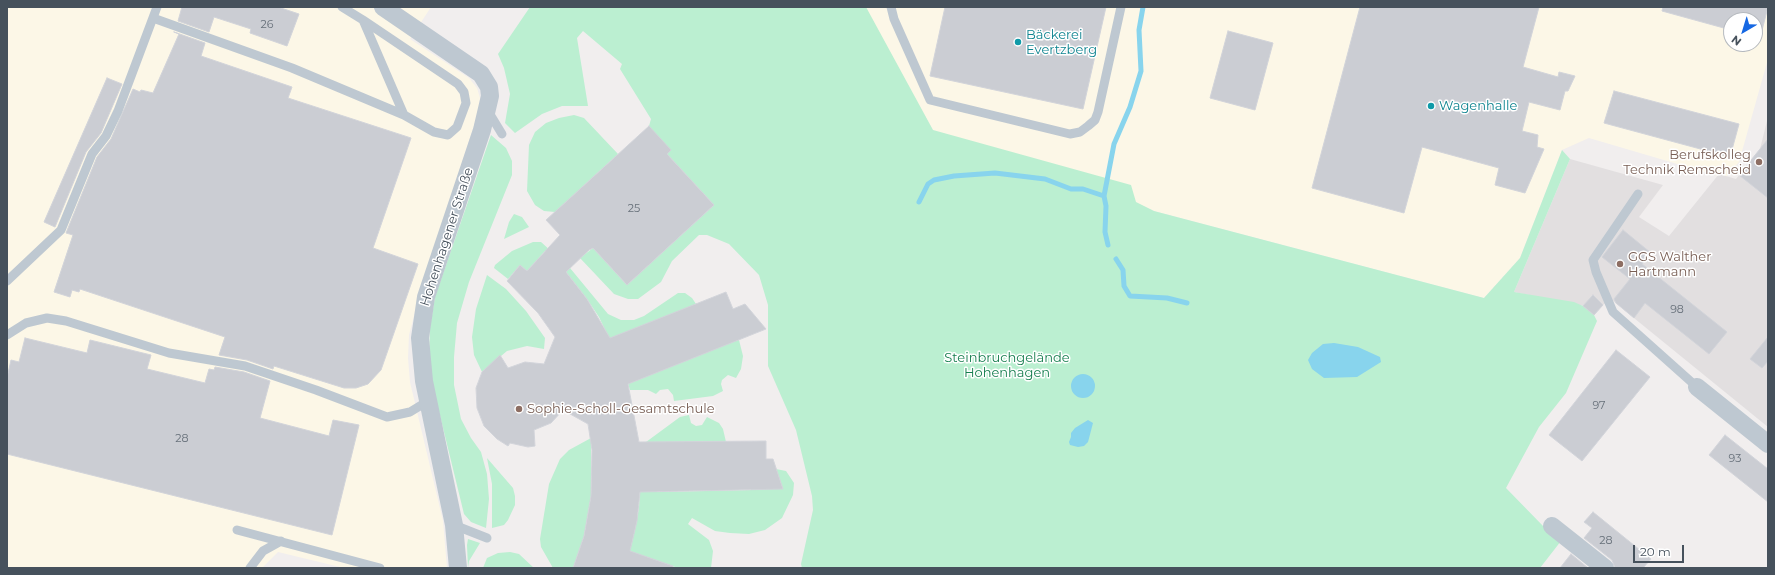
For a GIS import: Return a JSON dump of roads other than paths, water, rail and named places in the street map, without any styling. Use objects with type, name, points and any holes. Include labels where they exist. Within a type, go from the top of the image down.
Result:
[{"type":"street","name":"Hohenhagener Straße","points":[[384,7],[481,74],[489,87],[490,96],[488,111],[426,297],[420,338],[424,381],[454,525],[458,568]]},
{"type":"street","points":[[1696,387],[1768,444]]},
{"type":"street","points":[[1552,526],[1605,568]]},
{"type":"lane","points":[[7,281],[61,230],[92,154],[106,136],[118,111],[158,7]]},
{"type":"lane","points":[[154,18],[292,68],[404,115],[434,132],[448,135],[457,127],[466,103],[464,92],[458,84],[342,7]]},
{"type":"lane","points":[[891,7],[894,19],[930,100],[1070,134],[1080,132],[1095,120],[1121,7]]},
{"type":"lane","points":[[363,20],[404,115]]},
{"type":"lane","points":[[488,111],[502,134]]},
{"type":"lane","points":[[1638,194],[1593,260],[1596,272],[1613,312],[1696,387]]},
{"type":"lane","points":[[7,335],[26,323],[46,318],[66,321],[169,353],[244,366],[316,390],[387,417],[410,412],[428,401]]},
{"type":"lane","points":[[454,525],[487,538]]},
{"type":"lane","points":[[237,530],[380,568]]},
{"type":"lane","points":[[250,568],[263,551],[281,541]]},
{"type":"water","points":[[1334,343],[1358,347],[1380,357],[1381,362],[1357,377],[1324,378],[1312,369],[1308,360],[1312,353],[1323,344]]},
{"type":"water","points":[[1083,374],[1091,378],[1095,386],[1091,394],[1083,398],[1075,394],[1071,386],[1075,378]]},
{"type":"water","points":[[1088,420],[1093,423],[1088,442],[1084,446],[1078,447],[1070,445],[1069,442],[1071,433],[1075,428]]},
{"type":"waterway","points":[[1108,245],[1105,232],[1106,206],[1104,196],[1114,144],[1130,107],[1141,71],[1139,30],[1143,7]]},
{"type":"waterway","points":[[919,202],[928,184],[934,180],[954,176],[995,173],[1045,179],[1071,189],[1083,189],[1104,196]]},
{"type":"waterway","points":[[1116,259],[1123,270],[1124,286],[1130,296],[1167,298],[1187,303]]},
{"type":"place","name":"Bäckerei Evertzberg","points":[[1018,42]]},
{"type":"place","name":"Wagenhalle","points":[[1431,106]]},
{"type":"place","name":"Berufskolleg Technik Remscheid","points":[[1759,162]]},
{"type":"place","name":"GGS Walther Hartmann","points":[[1620,264]]},
{"type":"place","name":"Sophie-Scholl-Gesamtschule","points":[[519,409]]},
{"type":"park label","name":"Steinbruchgelände Hohenhagen","points":[[1007,366]]}]
